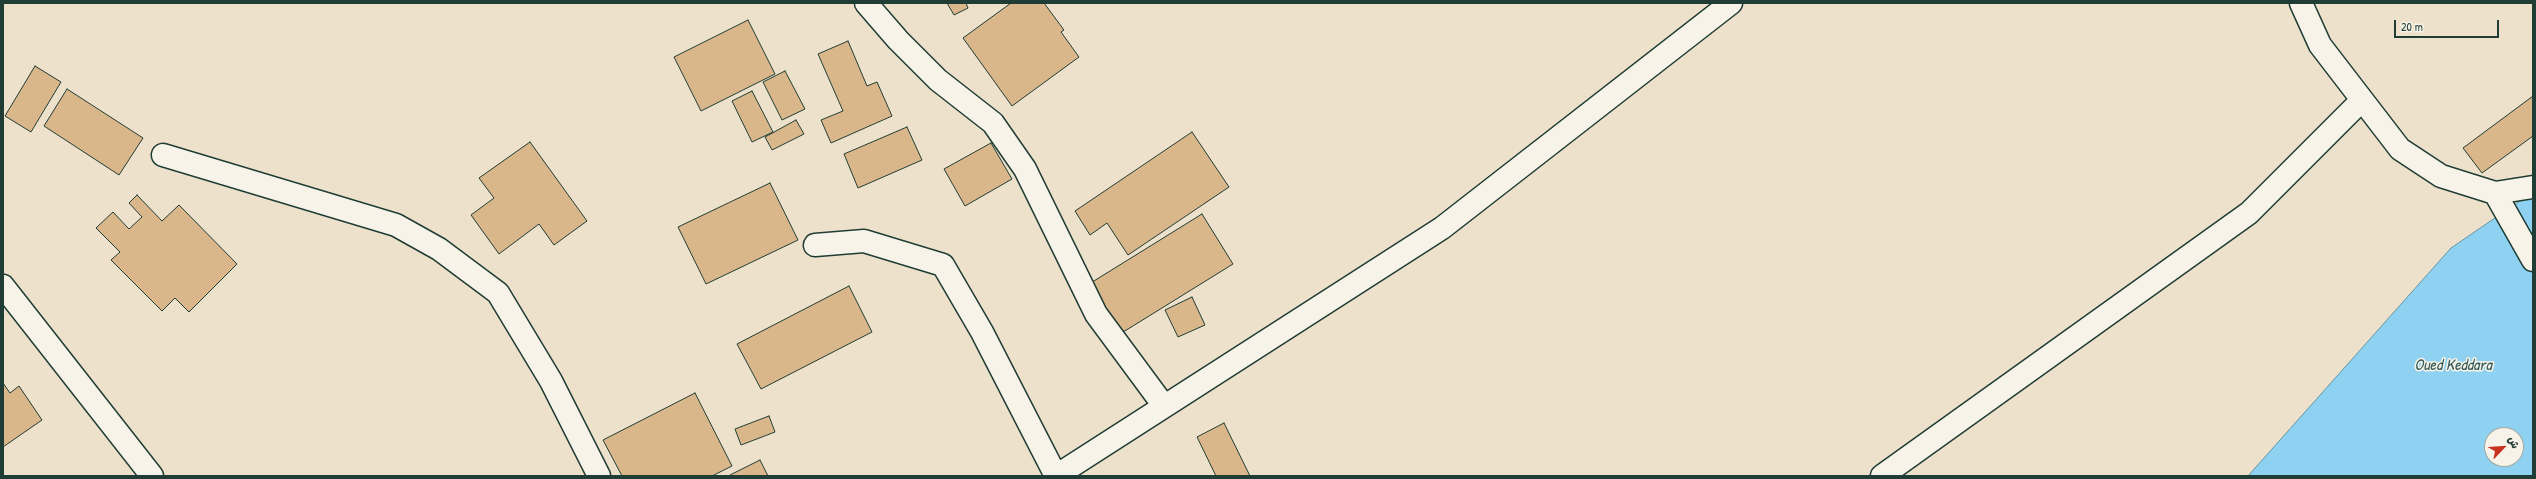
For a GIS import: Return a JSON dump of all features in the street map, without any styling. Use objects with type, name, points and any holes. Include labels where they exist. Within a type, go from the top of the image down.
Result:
[{"type":"street","points":[[866,3],[898,40],[938,80],[993,123],[1025,168],[1096,314],[1164,406]]},
{"type":"street","points":[[815,245],[864,241],[943,265],[982,332],[1056,476],[1442,228],[1730,3]]},
{"type":"street","points":[[2301,3],[2320,45],[2400,149],[2441,176],[2495,193],[2533,187]]},
{"type":"street","points":[[1882,476],[2249,214],[2362,100]]},
{"type":"street","points":[[163,155],[396,225],[439,249],[498,293],[551,381],[599,476]]},
{"type":"street","points":[[2495,193],[2533,260]]},
{"type":"street","points":[[3,286],[152,476]]},
{"type":"water","name":"Oued Keddara","points":[[2533,192],[2533,476],[2248,476],[2451,248]]},
{"type":"building","points":[[947,3],[966,3],[968,8],[954,15]]},
{"type":"building","points":[[1011,3],[1044,3],[1064,30],[1061,32],[1079,57],[1012,106],[963,38]]},
{"type":"building","points":[[748,20],[775,74],[701,111],[674,57]]},
{"type":"building","points":[[848,41],[867,86],[877,82],[892,116],[831,143],[821,120],[843,111],[818,54]]},
{"type":"building","points":[[35,66],[61,82],[31,132],[5,116]]},
{"type":"building","points":[[785,71],[805,109],[782,120],[763,82]]},
{"type":"building","points":[[67,89],[143,138],[119,175],[44,126]]},
{"type":"building","points":[[752,91],[773,132],[752,142],[732,101]]},
{"type":"building","points":[[2533,96],[2533,136],[2482,173],[2463,148]]},
{"type":"building","points":[[796,120],[804,134],[772,150],[765,137]]},
{"type":"building","points":[[907,127],[922,160],[858,188],[844,154]]},
{"type":"building","points":[[1192,132],[1229,187],[1128,255],[1107,223],[1090,235],[1075,211]]},
{"type":"building","points":[[530,142],[587,221],[554,245],[539,224],[499,254],[471,215],[494,198],[479,178]]},
{"type":"building","points":[[991,143],[1012,179],[965,206],[944,169]]},
{"type":"building","points":[[770,183],[798,240],[706,284],[678,227]]},
{"type":"building","points":[[137,195],[162,221],[179,205],[237,264],[189,312],[175,298],[162,311],[111,260],[120,252],[96,228],[113,212],[129,229],[142,217],[129,203]]},
{"type":"building","points":[[1202,214],[1233,264],[1120,334],[1089,284]]},
{"type":"building","points":[[849,286],[872,332],[761,389],[737,344]]},
{"type":"building","points":[[1192,297],[1205,325],[1178,337],[1165,310]]},
{"type":"building","points":[[3,383],[10,393],[19,386],[42,420],[3,447]]},
{"type":"building","points":[[695,393],[732,466],[712,476],[622,476],[603,440]]},
{"type":"building","points":[[769,416],[775,432],[741,445],[735,429]]},
{"type":"building","points":[[1224,423],[1250,476],[1216,476],[1197,437]]},
{"type":"building","points":[[760,460],[768,476],[730,475]]}]
